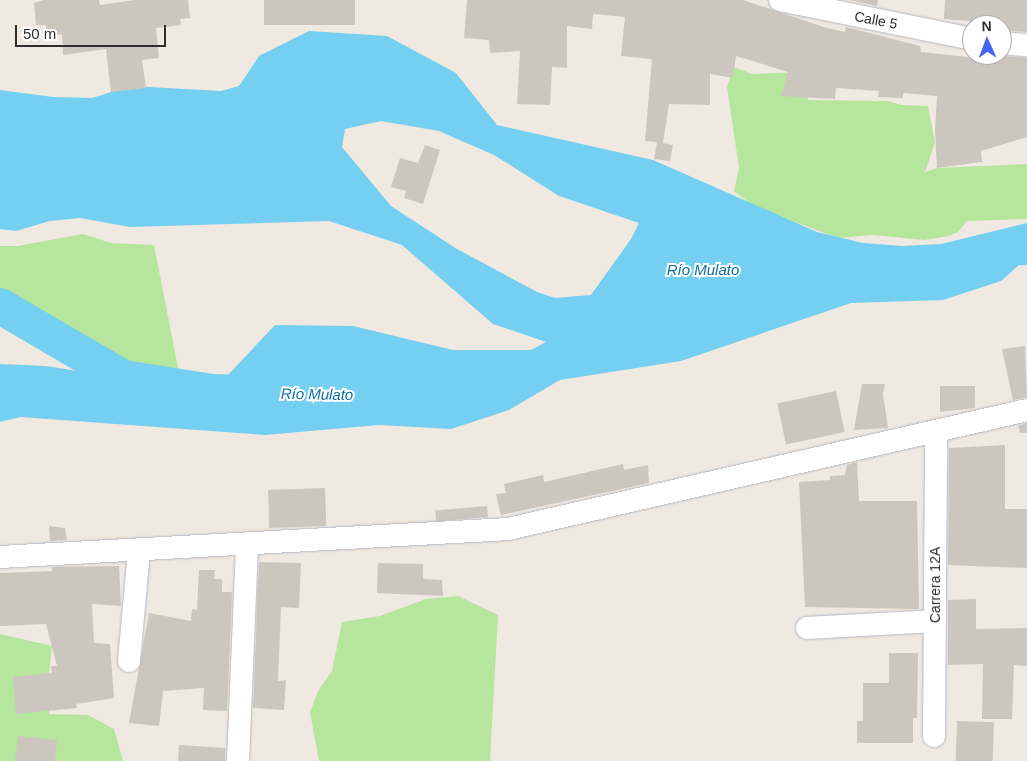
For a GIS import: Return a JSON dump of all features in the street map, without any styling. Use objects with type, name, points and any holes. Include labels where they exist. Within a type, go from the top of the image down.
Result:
[{"type":"street","name":"Calle 5","points":[[780,0],[962,37]]},
{"type":"street","points":[[1012,44],[1027,46]]},
{"type":"street","points":[[0,557],[247,546],[508,529],[936,433],[1027,410]]},
{"type":"street","name":"Carrera 12A","points":[[934,736],[936,433]]},
{"type":"street","points":[[238,761],[247,546]]},
{"type":"street","points":[[129,661],[139,551]]},
{"type":"street","points":[[806,628],[935,620]]},
{"type":"green space","points":[[734,67],[752,74],[804,72],[808,100],[889,101],[901,105],[928,106],[935,142],[925,172],[937,168],[1027,164],[1027,219],[967,221],[958,232],[949,236],[924,240],[873,235],[838,238],[755,207],[734,191],[739,168],[727,87]]},
{"type":"green space","points":[[83,234],[111,243],[154,245],[182,388],[123,378],[0,318],[0,246],[18,246]]},
{"type":"green space","points":[[458,596],[498,615],[490,761],[319,761],[310,712],[318,691],[332,671],[342,622],[380,616],[426,599]]},
{"type":"green space","points":[[0,634],[52,646],[48,682],[49,714],[88,715],[114,729],[123,761],[0,761]]},
{"type":"water","name":"Río Mulato","points":[[309,31],[387,36],[456,73],[497,125],[653,160],[817,232],[863,243],[902,246],[941,244],[1027,223],[1027,265],[1019,265],[1001,281],[943,300],[851,303],[681,361],[560,380],[509,410],[451,429],[379,425],[265,435],[20,417],[0,422],[0,364],[46,366],[212,392],[275,325],[353,326],[453,350],[531,350],[546,342],[493,324],[402,245],[329,221],[130,227],[80,218],[50,221],[16,231],[0,229],[0,90],[53,97],[92,98],[131,86],[221,91],[239,86],[259,56]],"holes":[[[381,121],[439,131],[494,155],[559,196],[639,223],[631,239],[591,295],[555,298],[537,292],[457,249],[391,206],[342,147],[345,129]]]},
{"type":"building","points":[[44,0],[99,0],[100,5],[135,0],[188,0],[190,18],[180,19],[181,25],[156,28],[159,58],[142,60],[146,88],[111,92],[106,49],[63,55],[62,34],[48,37],[46,25],[36,25],[34,3]]},
{"type":"building","points":[[264,0],[355,0],[355,25],[264,25]]},
{"type":"building","points":[[467,0],[743,0],[827,28],[845,32],[846,27],[920,46],[921,52],[962,56],[962,65],[1012,65],[1012,57],[1027,58],[1027,137],[981,151],[982,162],[937,168],[935,129],[937,96],[903,93],[903,98],[878,97],[879,91],[836,88],[835,99],[781,96],[788,72],[736,56],[733,78],[710,74],[710,105],[669,104],[663,143],[645,141],[652,59],[621,56],[625,17],[593,14],[592,29],[567,26],[567,68],[552,67],[550,105],[517,104],[520,51],[490,53],[489,40],[464,38]]},
{"type":"building","points":[[850,0],[878,0],[877,6]]},
{"type":"building","points":[[945,0],[1027,0],[1027,32],[1012,31],[1012,15],[962,15],[962,20],[944,19]]},
{"type":"building","points":[[657,142],[673,145],[670,161],[654,159]]},
{"type":"building","points":[[425,145],[440,150],[423,204],[404,198],[406,191],[391,187],[400,158],[418,163]]},
{"type":"building","points":[[1025,346],[1027,397],[1013,400],[1002,349]]},
{"type":"building","points":[[862,384],[885,384],[883,394],[888,428],[854,430]]},
{"type":"building","points":[[940,386],[975,386],[975,408],[940,412]]},
{"type":"building","points":[[836,391],[845,432],[786,445],[777,403]]},
{"type":"building","points":[[1027,423],[1027,433],[1020,433],[1018,426]]},
{"type":"building","points":[[1005,445],[1005,509],[1027,509],[1027,568],[948,565],[949,448]]},
{"type":"building","points":[[857,462],[859,501],[917,501],[919,609],[805,607],[799,482],[830,480],[830,476],[845,475],[847,465]]},
{"type":"building","points":[[623,464],[624,470],[648,465],[649,483],[501,515],[496,494],[506,493],[504,484],[543,475],[544,482]]},
{"type":"building","points":[[325,488],[326,526],[269,528],[268,490]]},
{"type":"building","points":[[487,506],[488,517],[436,521],[435,511]]},
{"type":"building","points":[[49,526],[65,528],[67,540],[50,541]]},
{"type":"building","points":[[259,562],[301,563],[299,608],[281,607],[278,681],[286,680],[284,710],[253,708]]},
{"type":"building","points":[[378,563],[423,564],[423,579],[442,580],[443,596],[377,593]]},
{"type":"building","points":[[119,566],[121,606],[92,604],[94,643],[110,644],[114,698],[76,704],[77,708],[16,714],[13,677],[52,673],[51,666],[57,666],[46,624],[0,626],[0,573],[52,571],[52,567]]},
{"type":"building","points":[[199,570],[215,570],[214,579],[222,579],[222,592],[232,592],[227,711],[203,710],[204,688],[163,691],[159,726],[129,723],[149,613],[191,621],[192,609],[197,610]]},
{"type":"building","points":[[976,599],[976,629],[1027,628],[1027,666],[1014,665],[1012,719],[982,719],[983,664],[948,665],[948,600]]},
{"type":"building","points":[[889,653],[918,653],[917,718],[913,718],[913,743],[857,743],[857,721],[863,721],[863,683],[889,683]]},
{"type":"building","points":[[957,721],[994,722],[993,761],[956,761]]},
{"type":"building","points":[[18,736],[57,740],[55,761],[15,761]]},
{"type":"building","points":[[179,745],[225,748],[225,761],[178,761]]},
{"type":"waterway","name":"Río Mulato","points":[[0,306],[123,378],[212,392],[258,393]]}]
